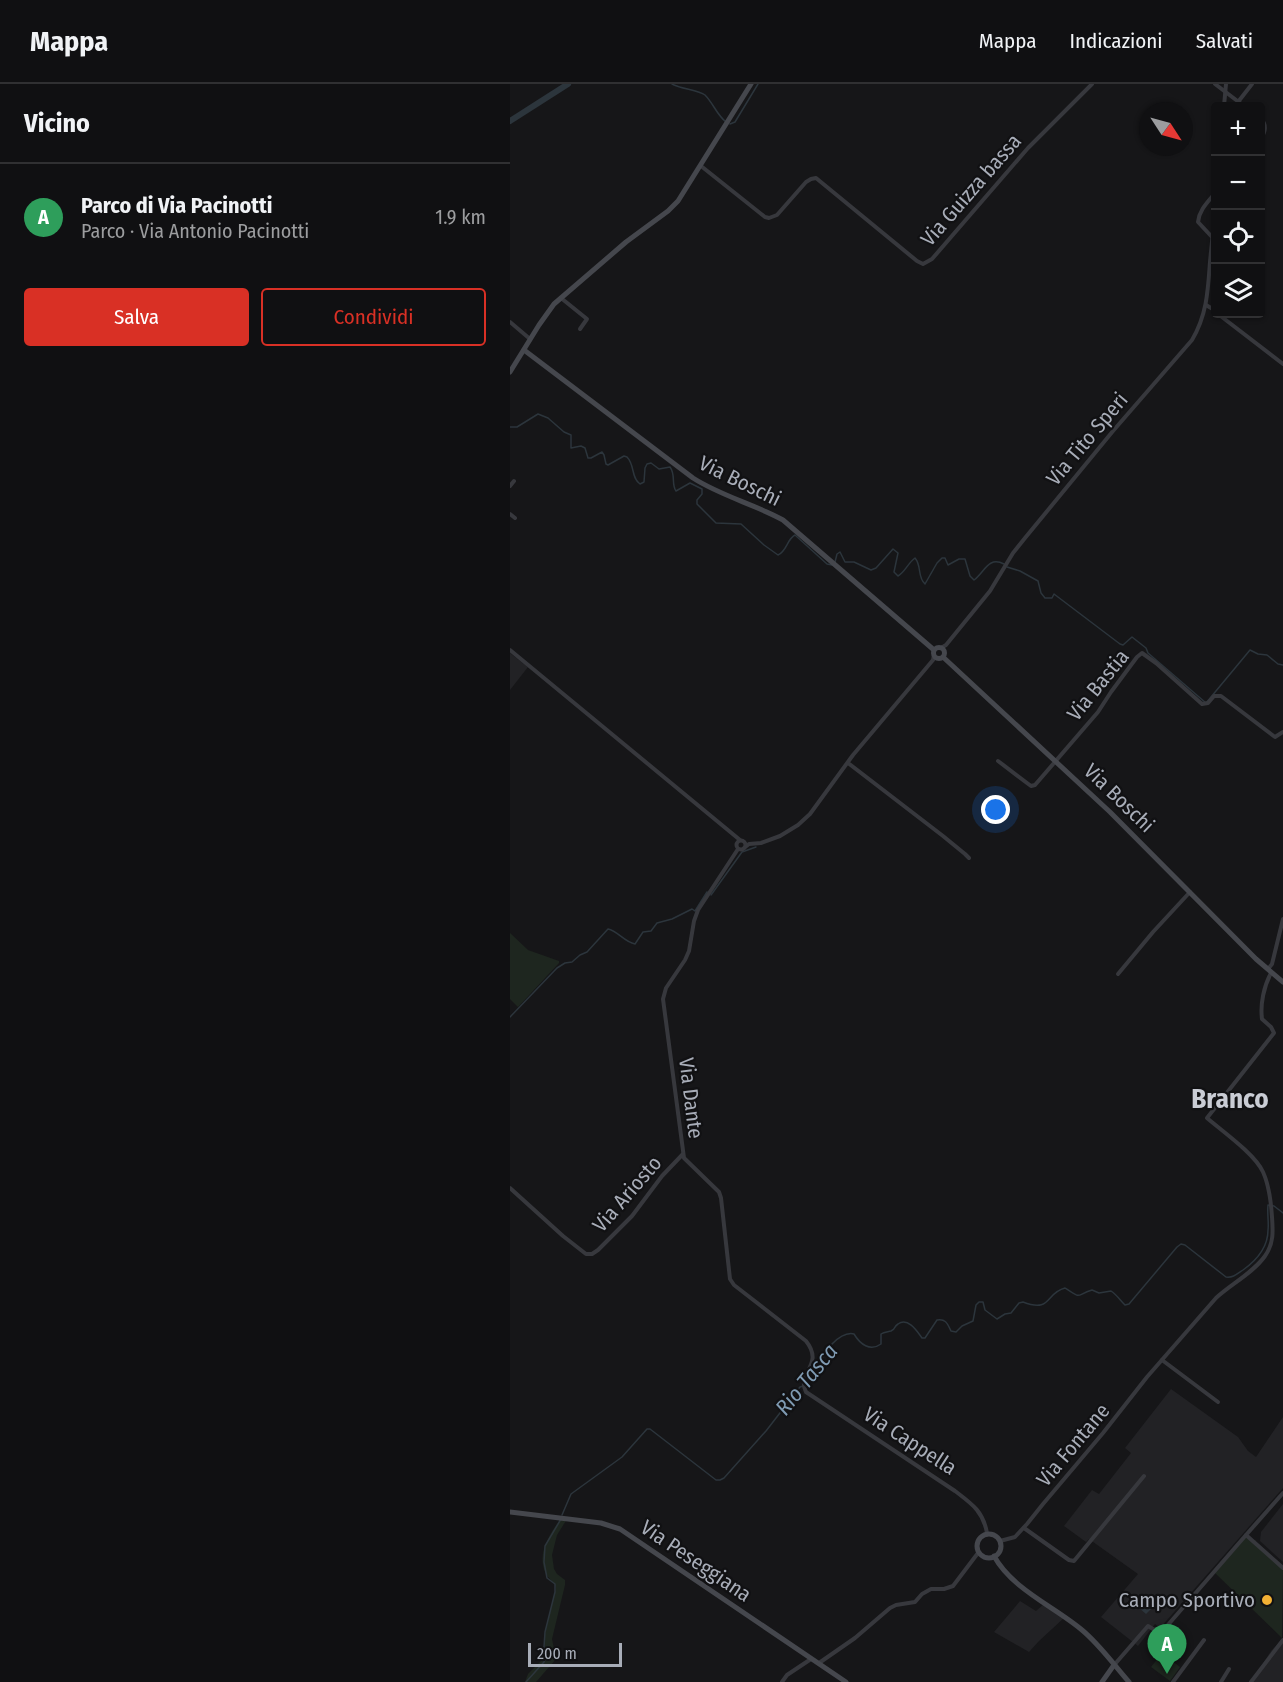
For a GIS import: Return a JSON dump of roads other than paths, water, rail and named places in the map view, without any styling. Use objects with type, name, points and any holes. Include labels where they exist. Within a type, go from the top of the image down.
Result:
[{"type":"street","points":[[510,372],[548,311],[626,242],[673,206],[683,195],[751,84]]},
{"type":"street","name":"Via Guizza bassa","points":[[701,166],[769,218],[777,215],[806,182],[816,178],[923,264],[932,259],[1028,148],[1092,84]]},
{"type":"street","points":[[1215,84],[1238,102],[1252,84]]},
{"type":"street","points":[[1224,102],[1226,84]]},
{"type":"street","points":[[1211,197],[1202,208],[1198,222],[1211,236]]},
{"type":"street","name":"Via Tito Speri","points":[[740,843],[761,843],[780,836],[798,825],[820,802],[848,763],[990,591],[1017,547],[1192,340],[1206,305],[1211,248]]},
{"type":"street","points":[[561,298],[587,319],[580,329]]},
{"type":"street","points":[[1206,305],[1211,309]]},
{"type":"street","points":[[1223,318],[1283,364]]},
{"type":"street","points":[[510,322],[530,339]]},
{"type":"street","name":"Via Boschi","points":[[524,350],[693,478],[716,491],[783,520],[834,562],[939,653],[1056,761],[1283,982]]},
{"type":"street","points":[[510,486],[514,481]]},
{"type":"street","points":[[510,514],[515,518]]},
{"type":"street","points":[[510,650],[740,843]]},
{"type":"street","name":"Via Bastia","points":[[1056,761],[1142,653],[1202,704],[1208,703],[1214,696],[1221,696],[1270,735],[1275,737],[1283,732]]},
{"type":"street","points":[[998,760],[1031,786],[1035,785],[1056,761]]},
{"type":"street","points":[[848,763],[969,858]]},
{"type":"street","name":"Via Dante","points":[[740,843],[699,910],[694,921],[689,951],[666,988],[663,999],[684,1158],[719,1192],[730,1279],[734,1285],[812,1348],[813,1362],[803,1386]]},
{"type":"street","points":[[1118,974],[1191,891]]},
{"type":"street","points":[[1270,971],[1283,919]]},
{"type":"street","name":"Via Fontane","points":[[1000,1541],[1015,1537],[1024,1528],[1162,1360],[1227,1288],[1255,1267],[1270,1246],[1273,1235],[1272,1209],[1266,1179],[1259,1165],[1206,1118],[1274,1034],[1262,1018],[1260,1006],[1270,971]]},
{"type":"street","name":"Via Ariosto","points":[[510,1188],[563,1236],[586,1254],[592,1254],[632,1216],[662,1176],[683,1154]]},
{"type":"street","points":[[1162,1360],[1218,1402]]},
{"type":"street","name":"Via Cappella","points":[[803,1386],[807,1394],[906,1457],[968,1501],[983,1518],[987,1533]]},
{"type":"street","points":[[1024,1528],[1069,1560],[1074,1561],[1144,1476]]},
{"type":"street","points":[[1102,1682],[1148,1626],[1158,1632],[1167,1626],[1283,1493]]},
{"type":"street","name":"Via Peseggiana","points":[[510,1512],[600,1523],[620,1529],[846,1682]]},
{"type":"street","points":[[987,1533],[1000,1541],[1001,1547],[994,1556],[988,1558],[978,1553],[977,1544],[987,1533]]},
{"type":"street","points":[[1246,1535],[1283,1568]]},
{"type":"street","points":[[818,1664],[855,1638],[890,1608],[915,1602],[931,1589],[953,1586],[978,1553]]},
{"type":"street","points":[[994,1556],[1008,1575],[1084,1631],[1129,1682]]},
{"type":"street","points":[[1173,1682],[1204,1640]]},
{"type":"street","points":[[1251,1682],[1283,1640]]},
{"type":"street","points":[[782,1682],[811,1659]]},
{"type":"street","points":[[1221,1682],[1229,1669]]},
{"type":"waterway","points":[[510,121],[568,84]]},
{"type":"waterway","points":[[672,84],[705,95],[726,122]]},
{"type":"waterway","points":[[730,124],[735,122],[758,84]]},
{"type":"waterway","points":[[510,427],[517,427],[538,414],[548,418],[571,435],[571,448],[581,446],[585,448],[588,458],[602,452],[608,465],[624,456],[627,457],[635,478],[640,484],[644,482],[647,464],[651,463],[659,469],[670,467],[676,491],[690,483],[702,489],[697,504],[716,523],[741,524],[778,555],[795,535],[827,564],[832,565]]},
{"type":"waterway","points":[[835,562],[840,552],[845,562],[854,562],[871,570],[876,568],[893,549],[898,553],[894,572],[898,576],[915,558],[925,584],[942,558],[945,558],[948,565],[959,559],[965,559],[970,576],[974,580],[990,563],[1004,564]]},
{"type":"waterway","points":[[1007,567],[1038,581],[1045,598],[1052,598],[1054,594],[1120,644],[1123,645],[1132,637],[1206,703],[1250,650],[1267,655],[1278,664],[1283,665]]},
{"type":"waterway","points":[[711,895],[742,852],[756,847]]},
{"type":"waterway","points":[[510,1017],[557,968],[587,952],[608,929],[635,944],[643,932],[651,931],[657,923],[672,919],[692,909],[695,911],[707,892]]},
{"type":"waterway","name":"Rio Tasca","points":[[806,1383],[832,1344],[848,1334],[854,1334],[862,1344],[873,1347],[881,1344],[881,1334],[891,1331],[902,1322],[912,1326],[922,1338],[925,1338],[937,1320],[945,1321],[951,1331],[956,1332],[973,1321],[976,1305],[979,1302],[983,1302],[985,1310],[997,1319],[1011,1313],[1019,1303],[1044,1304],[1059,1290],[1065,1288],[1079,1295],[1092,1290],[1099,1293],[1111,1291],[1125,1305],[1129,1304],[1181,1244],[1226,1277],[1233,1276],[1253,1262],[1264,1248],[1268,1236],[1268,1205],[1274,1206],[1283,1213]]},
{"type":"waterway","name":"Rio Tasca","points":[[562,1515],[571,1494],[622,1457],[647,1429],[716,1480],[724,1478],[803,1386]]},
{"type":"waterway","name":"Rio Tasca","points":[[526,1682],[544,1662],[546,1656],[545,1632],[555,1584],[547,1578],[544,1562],[545,1546],[561,1519]]},
{"type":"place","name":"Campo Sportivo","points":[[1267,1600]]},
{"type":"place","name":"Parco di Via Pacinotti","points":[[1167,1674]]},
{"type":"district","name":"Branco","points":[[1230,1099]]}]
